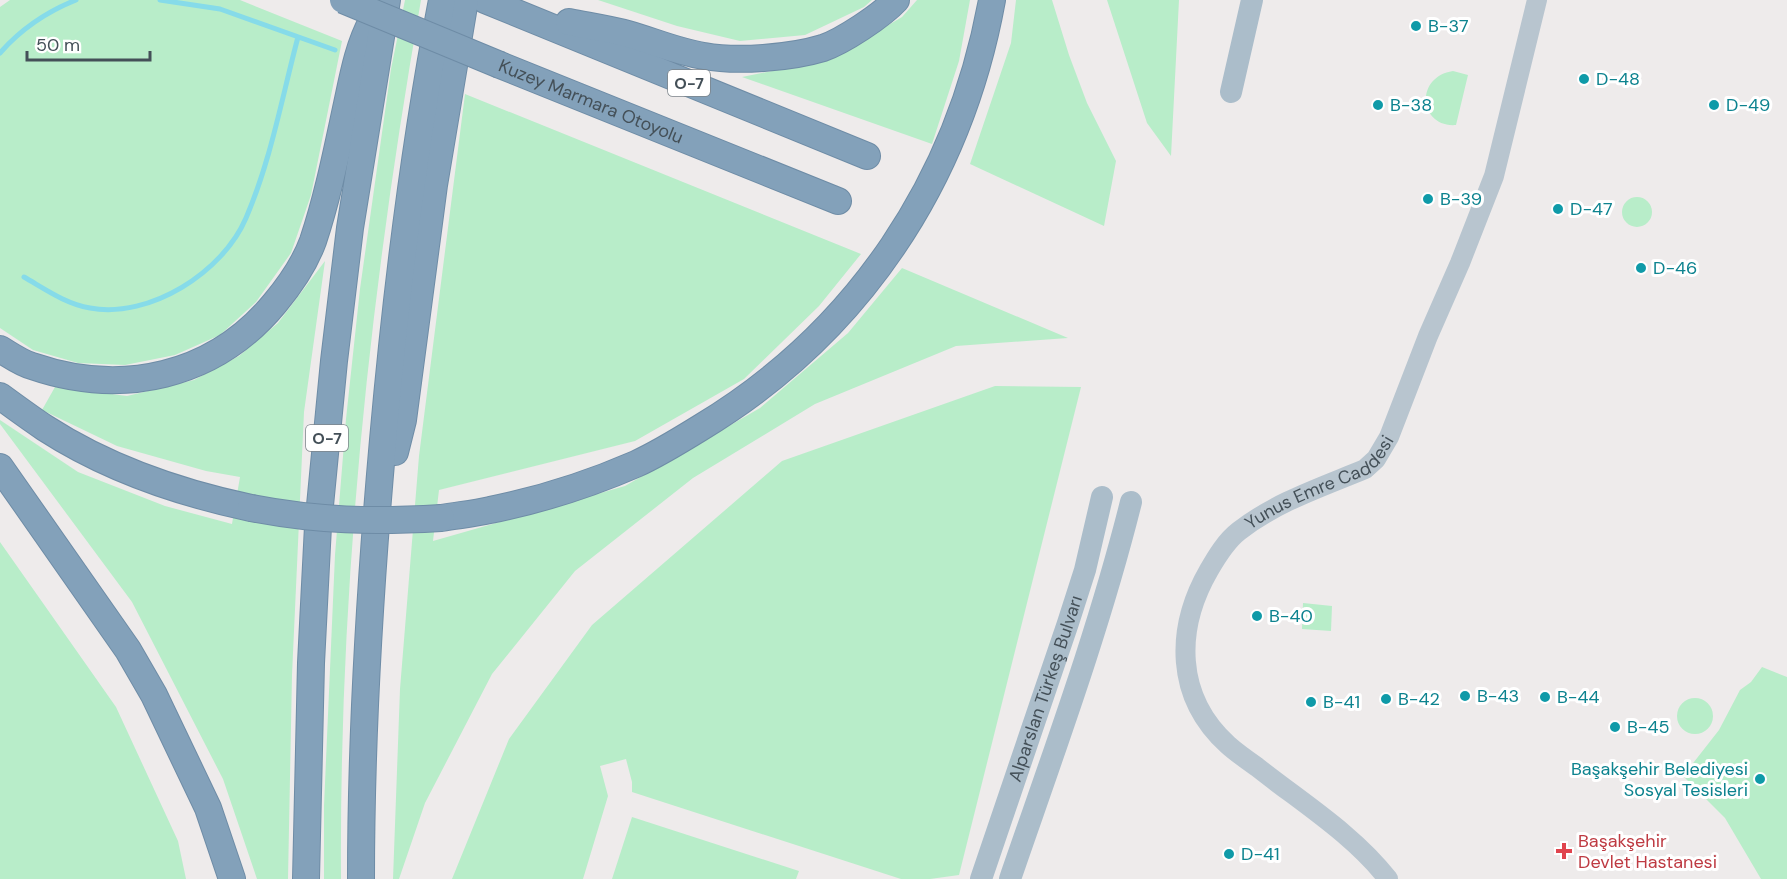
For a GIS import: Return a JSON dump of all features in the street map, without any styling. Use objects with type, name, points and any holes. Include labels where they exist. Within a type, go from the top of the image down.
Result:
[{"type":"highway","name":"Kuzey Marmara Otoyolu","points":[[343,0],[838,201]]},
{"type":"highway","points":[[0,350],[30,366],[70,377],[107,381],[139,379],[167,374],[198,363],[230,345],[260,321],[299,270],[312,243],[365,34],[385,0]]},
{"type":"highway","name":"O-7","points":[[306,879],[311,674],[318,526],[350,228],[385,0]]},
{"type":"highway","points":[[361,879],[367,643],[373,546],[390,365],[411,190],[442,0]]},
{"type":"highway","points":[[373,546],[403,420],[434,185],[465,0]]},
{"type":"highway","name":"O-7","points":[[485,0],[867,156]]},
{"type":"highway","points":[[510,10],[626,34],[705,57],[783,57],[824,47],[857,29],[896,0]]},
{"type":"highway","points":[[0,396],[46,429],[118,466],[147,478],[210,499],[290,515],[338,520],[384,521],[441,518],[489,511],[548,496],[639,463],[746,399],[814,341],[853,299],[895,245],[945,155],[960,120],[976,73],[992,0]]},
{"type":"highway","points":[[0,466],[122,641],[154,695],[208,808],[232,879]]},
{"type":"main road","points":[[1231,92],[1252,0]]},
{"type":"main road","name":"Alparslan Türkeş Bulvarı","points":[[981,879],[1072,612],[1085,570],[1102,497]]},
{"type":"main road","name":"Alparslan Türkeş Bulvarı","points":[[1010,879],[1081,672],[1131,502]]},
{"type":"street","name":"Yunus Emre Caddesi","points":[[1388,879],[1370,857],[1227,745],[1207,722],[1194,697],[1186,670],[1187,624],[1203,580],[1218,554],[1237,532],[1270,510],[1365,469],[1376,459],[1389,437],[1494,176],[1537,0]]},
{"type":"green space","points":[[10,0],[240,0],[342,41],[311,195],[291,253],[256,302],[220,335],[175,355],[125,365],[78,363],[33,350],[0,328],[0,7]]},
{"type":"green space","points":[[405,0],[421,0],[387,218],[361,438],[345,658],[341,879],[324,879],[324,806],[335,555],[346,419],[360,289],[391,69]]},
{"type":"green space","points":[[598,0],[872,0],[864,7],[805,35],[740,41],[677,26]]},
{"type":"green space","points":[[917,0],[970,0],[959,61],[932,144],[742,77],[831,59],[902,17]]},
{"type":"green space","points":[[1016,0],[1052,0],[1087,103],[1116,161],[1104,226],[970,164],[1011,43]]},
{"type":"green space","points":[[1107,0],[1179,0],[1171,156],[1147,123]]},
{"type":"green space","points":[[1453,71],[1468,75],[1456,125],[1444,124],[1434,119],[1426,101],[1432,82],[1440,75]]},
{"type":"green space","points":[[465,94],[861,254],[819,306],[744,379],[635,441],[439,490],[433,541],[625,486],[760,408],[848,333],[902,268],[1068,338],[956,346],[815,404],[693,478],[575,571],[492,674],[425,803],[399,879],[393,879],[400,689],[419,456]]},
{"type":"green space","points":[[1637,197],[1648,201],[1652,212],[1648,223],[1637,227],[1626,223],[1622,212],[1626,201]]},
{"type":"green space","points":[[325,261],[304,412],[292,675],[288,879],[257,879],[223,779],[132,602],[0,424],[0,420],[78,472],[165,506],[232,524],[240,477],[206,471],[117,446],[42,410],[55,387],[127,396],[194,380],[239,356],[278,323]]},
{"type":"green space","points":[[995,386],[1081,387],[959,875],[930,879],[901,879],[632,792],[626,759],[600,766],[608,796],[583,879],[452,879],[509,739],[592,625],[782,461]]},
{"type":"green space","points":[[0,542],[116,707],[178,841],[186,879],[0,879]]},
{"type":"green space","points":[[1303,603],[1332,606],[1331,631],[1302,629]]},
{"type":"green space","points":[[1762,667],[1787,677],[1787,879],[1761,879],[1725,818],[1683,776],[1719,730],[1740,690],[1751,682]]},
{"type":"green space","points":[[1695,698],[1708,703],[1713,716],[1708,729],[1695,734],[1682,729],[1677,716],[1682,703]]},
{"type":"green space","points":[[632,817],[799,871],[796,879],[612,879]]},
{"type":"waterway","points":[[0,53],[35,22],[76,0]]},
{"type":"waterway","points":[[160,0],[220,9],[335,50]]},
{"type":"waterway","points":[[24,277],[81,306],[113,310],[160,299],[202,273],[235,238],[255,196],[298,37]]},
{"type":"place","name":"B-37","points":[[1416,26]]},
{"type":"place","name":"D-48","points":[[1584,79]]},
{"type":"place","name":"B-38","points":[[1378,105]]},
{"type":"place","name":"D-49","points":[[1714,105]]},
{"type":"place","name":"B-39","points":[[1428,199]]},
{"type":"place","name":"D-47","points":[[1558,209]]},
{"type":"place","name":"D-46","points":[[1641,268]]},
{"type":"place","name":"B-40","points":[[1257,616]]},
{"type":"place","name":"B-43","points":[[1465,696]]},
{"type":"place","name":"B-44","points":[[1545,697]]},
{"type":"place","name":"B-42","points":[[1386,699]]},
{"type":"place","name":"B-41","points":[[1311,702]]},
{"type":"place","name":"B-45","points":[[1615,727]]},
{"type":"place","name":"Başakşehir Belediyesi Sosyal Tesisleri","points":[[1760,779]]},
{"type":"place","name":"Başakşehir Devlet Hastanesi","points":[[1564,851]]},
{"type":"place","name":"D-41","points":[[1229,854]]}]
